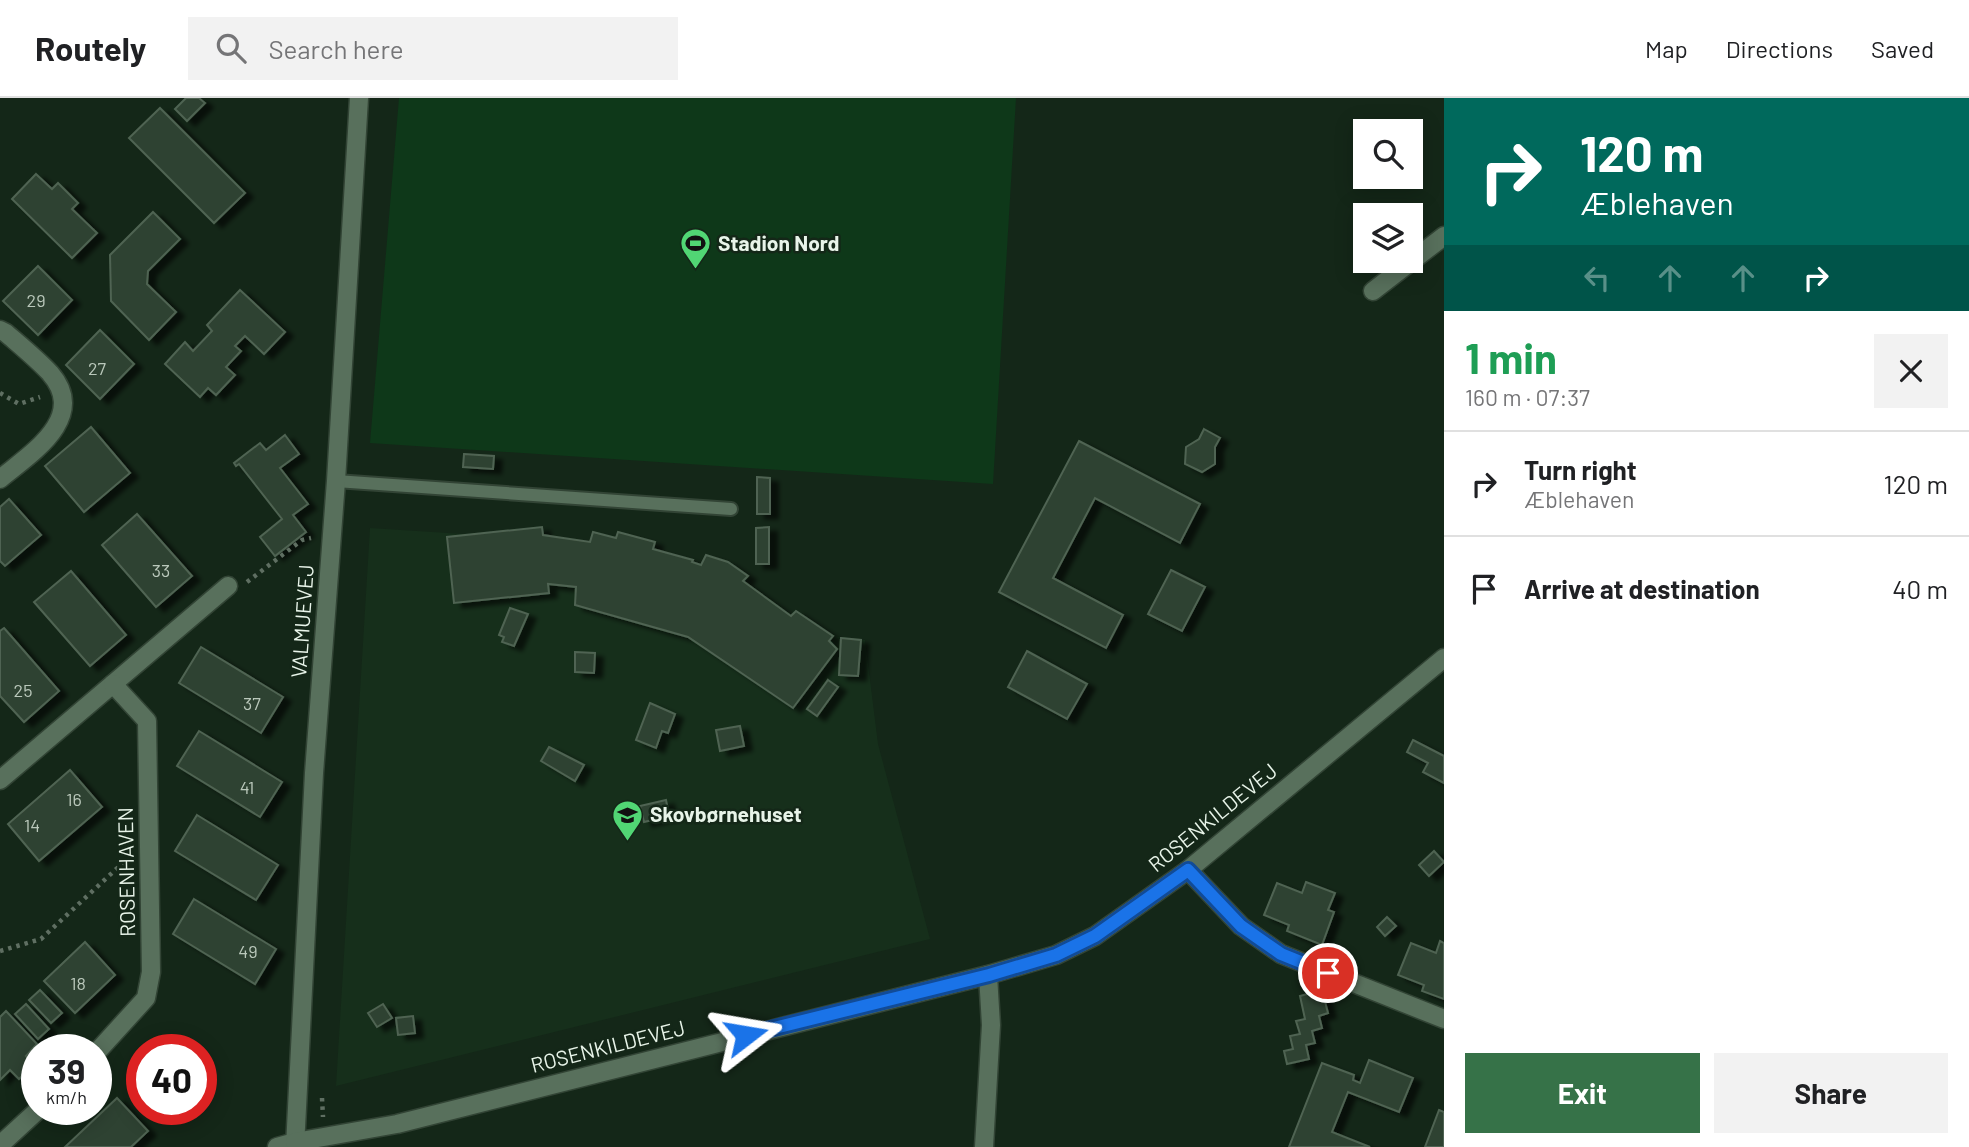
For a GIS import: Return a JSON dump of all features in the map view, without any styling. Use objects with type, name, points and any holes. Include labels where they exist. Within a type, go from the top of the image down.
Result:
[{"type":"street","name":"VALMUEVEJ","points":[[289,1145],[336,481],[359,98]]},
{"type":"street","points":[[1373,290],[1444,236]]},
{"type":"street","points":[[0,330],[51,375],[60,391],[61,419],[51,437],[0,479]]},
{"type":"street","points":[[0,780],[228,586]]},
{"type":"street","name":"ROSENKILDEVEJ","points":[[289,1145],[397,1124],[989,975],[1056,955],[1095,936],[1188,870],[1444,658]]},
{"type":"street","name":"ROSENHAVEN","points":[[112,1035],[146,998],[151,972],[147,721],[113,684]]},
{"type":"street","points":[[1188,870],[1241,926],[1281,954],[1444,1019]]},
{"type":"street","points":[[984,1147],[991,1026],[989,975]]},
{"type":"street","points":[[0,1145],[22,1125]]},
{"type":"lane","points":[[336,481],[731,509]]},
{"type":"path","points":[[0,393],[19,404],[60,391]]},
{"type":"path","points":[[228,586],[236,591],[302,540],[332,532]]},
{"type":"path","points":[[0,951],[41,939],[135,852],[149,847]]},
{"type":"shaded area","name":"Stadion Nord","points":[[399,98],[1016,98],[993,484],[370,443]]},
{"type":"shaded area","name":"Skovbørnehuset","points":[[370,528],[590,542],[593,532],[616,538],[618,532],[655,542],[654,549],[693,560],[692,562],[701,565],[706,555],[728,562],[748,576],[744,582],[791,616],[796,611],[833,636],[865,640],[878,744],[930,939],[336,1086]]},
{"type":"building","points":[[186,98],[199,98],[205,103],[187,121],[175,109]]},
{"type":"building","points":[[160,108],[245,193],[214,223],[129,138]]},
{"type":"building","points":[[36,174],[52,189],[58,183],[78,203],[72,209],[97,233],[72,258],[12,199]]},
{"type":"building","points":[[153,212],[180,239],[148,271],[147,284],[176,312],[149,340],[111,301],[110,255]]},
{"type":"building","points":[[38,266],[72,300],[38,335],[3,301]]},
{"type":"building","points":[[240,290],[285,332],[264,354],[245,336],[235,346],[241,351],[226,367],[235,375],[216,395],[208,388],[200,397],[165,364],[185,342],[193,351],[212,331],[207,325]]},
{"type":"building","points":[[100,330],[134,364],[100,399],[66,365]]},
{"type":"building","points":[[91,427],[130,473],[84,512],[45,466]]},
{"type":"building","points":[[1204,429],[1220,438],[1215,447],[1215,464],[1202,472],[1185,464],[1186,447],[1199,439]]},
{"type":"building","points":[[285,435],[299,454],[280,468],[308,504],[293,515],[306,532],[275,556],[260,537],[282,519],[239,464],[236,466],[234,463],[260,443],[266,450]]},
{"type":"building","points":[[1079,441],[1200,504],[1180,543],[1095,498],[1053,578],[1123,615],[1106,648],[999,592]]},
{"type":"building","points":[[464,454],[494,456],[493,469],[463,467]]},
{"type":"building","points":[[757,477],[770,478],[770,514],[757,514]]},
{"type":"building","points":[[9,499],[41,535],[5,566],[0,561],[0,507]]},
{"type":"building","points":[[137,514],[192,576],[156,607],[102,545]]},
{"type":"building","points":[[542,527],[543,535],[590,542],[593,532],[616,538],[618,532],[655,542],[653,549],[693,560],[692,562],[701,565],[706,555],[728,562],[748,576],[743,581],[791,616],[796,611],[833,636],[829,641],[837,649],[793,708],[688,637],[575,605],[576,587],[548,584],[549,593],[454,603],[447,537]]},
{"type":"building","points":[[769,527],[769,564],[756,564],[756,528]]},
{"type":"building","points":[[1171,570],[1205,587],[1182,631],[1148,614]]},
{"type":"building","points":[[71,571],[126,635],[90,666],[34,602]]},
{"type":"building","points":[[510,608],[528,614],[514,646],[502,642],[504,637],[499,635]]},
{"type":"building","points":[[4,628],[59,691],[24,722],[0,696],[0,631]]},
{"type":"building","points":[[841,638],[861,640],[858,676],[839,675]]},
{"type":"building","points":[[201,647],[283,697],[261,733],[179,683]]},
{"type":"building","points":[[1027,651],[1087,684],[1067,719],[1008,687]]},
{"type":"building","points":[[575,652],[595,653],[594,673],[575,672]]},
{"type":"building","points":[[828,680],[838,687],[817,716],[807,709]]},
{"type":"building","points":[[650,703],[675,714],[668,733],[662,731],[656,748],[636,740]]},
{"type":"building","points":[[740,726],[744,746],[720,751],[716,730]]},
{"type":"building","points":[[199,731],[282,782],[260,817],[177,766]]},
{"type":"building","points":[[1413,740],[1444,756],[1444,783],[1423,772],[1428,763],[1407,752]]},
{"type":"building","points":[[549,747],[584,765],[575,781],[541,761]]},
{"type":"building","points":[[70,770],[102,807],[39,861],[8,824]]},
{"type":"building","points":[[666,800],[669,816],[644,822],[640,806]]},
{"type":"building","points":[[197,815],[278,865],[256,900],[175,851]]},
{"type":"building","points":[[1434,851],[1444,862],[1429,876],[1419,865]]},
{"type":"building","points":[[1306,882],[1335,893],[1328,910],[1334,912],[1322,945],[1287,931],[1289,925],[1264,915],[1277,883],[1302,893]]},
{"type":"building","points":[[194,899],[276,949],[255,984],[173,934]]},
{"type":"building","points":[[1387,917],[1396,926],[1385,936],[1377,927]]},
{"type":"building","points":[[1440,941],[1444,943],[1444,999],[1422,991],[1424,985],[1398,975],[1411,943],[1436,953]]},
{"type":"building","points":[[85,942],[115,975],[75,1013],[44,981]]},
{"type":"building","points":[[40,990],[62,1013],[51,1023],[29,1000]]},
{"type":"building","points":[[1322,990],[1328,1013],[1319,1016],[1322,1028],[1312,1031],[1315,1043],[1306,1045],[1309,1059],[1287,1064],[1284,1051],[1293,1049],[1290,1036],[1300,1034],[1296,1021],[1305,1019],[1300,996]]},
{"type":"building","points":[[26,1004],[49,1029],[44,1034],[33,1034],[15,1014]]},
{"type":"building","points":[[383,1004],[392,1018],[377,1027],[368,1013]]},
{"type":"building","points":[[6,1011],[28,1034],[21,1034],[19,1079],[10,1070],[0,1080],[0,1017]]},
{"type":"building","points":[[413,1016],[415,1033],[398,1035],[396,1018]]},
{"type":"building","points":[[1369,1060],[1413,1078],[1399,1112],[1348,1092],[1332,1132],[1370,1147],[1289,1147],[1322,1063],[1354,1075],[1353,1080],[1360,1083]]},
{"type":"building","points":[[117,1098],[126,1108],[126,1125],[142,1125],[148,1131],[131,1147],[65,1147],[88,1125],[112,1125],[112,1103]]},
{"type":"building","points":[[1439,1110],[1444,1112],[1444,1147],[1425,1147]]},
{"type":"place","name":"Stadion Nord","points":[[695,271]]},
{"type":"place","name":"Skovbørnehuset","points":[[627,842]]},
{"type":"route","points":[[746,1035],[989,975],[1056,955],[1095,936],[1188,870],[1241,926],[1281,954],[1328,973]]}]
